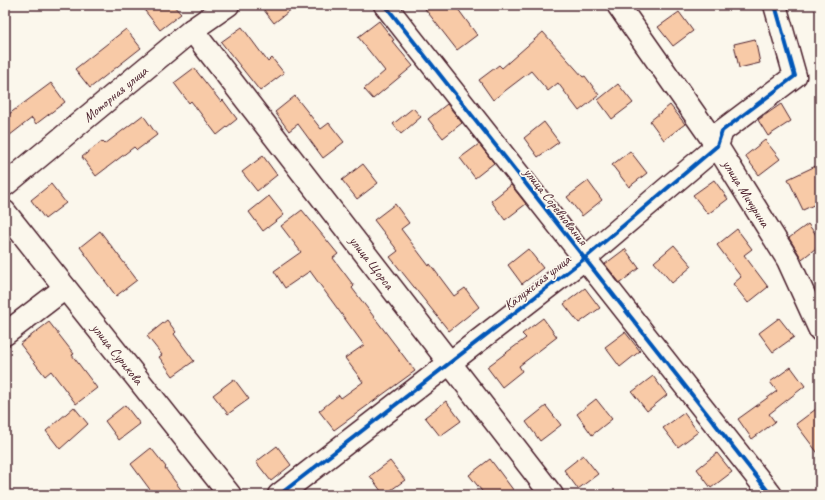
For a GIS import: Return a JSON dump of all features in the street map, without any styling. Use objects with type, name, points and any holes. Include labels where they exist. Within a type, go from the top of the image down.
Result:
[{"type":"street","name":"Моторная улица","points":[[5,185],[192,30],[228,5]]},
{"type":"street","name":"улица Соревнования","points":[[385,5],[771,495]]},
{"type":"street","name":"улица Мичурина","points":[[618,5],[717,146],[788,260],[820,330]]},
{"type":"street","name":"Калужская улица","points":[[279,495],[584,259],[717,146],[722,131],[795,76],[775,5]]},
{"type":"street","name":"улица Щорса","points":[[192,30],[552,495]]},
{"type":"street","name":"улица Сурикова","points":[[5,212],[230,495]]},
{"type":"street","points":[[5,334],[65,288]]},
{"type":"building","points":[[153,5],[173,5],[181,14],[160,30],[145,11]]},
{"type":"building","points":[[260,5],[297,5],[274,23]]},
{"type":"building","points":[[422,5],[455,5],[477,35],[457,50]]},
{"type":"building","points":[[679,12],[693,31],[673,46],[658,27]]},
{"type":"building","points":[[379,21],[394,40],[392,41],[413,66],[373,99],[364,89],[385,71],[358,37]]},
{"type":"building","points":[[242,27],[268,62],[272,58],[284,73],[260,91],[221,42]]},
{"type":"building","points":[[126,29],[141,48],[90,88],[75,69]]},
{"type":"building","points":[[543,32],[583,77],[585,76],[599,95],[579,111],[558,83],[548,91],[531,71],[493,100],[479,80],[499,65],[502,68]]},
{"type":"building","points":[[755,39],[760,63],[739,68],[734,44]]},
{"type":"building","points":[[194,68],[221,102],[223,100],[237,119],[217,135],[191,101],[189,103],[174,83]]},
{"type":"building","points":[[51,83],[65,102],[36,124],[32,118],[5,139],[5,117]]},
{"type":"building","points":[[618,84],[633,103],[612,119],[598,100]]},
{"type":"building","points":[[295,96],[321,129],[329,123],[344,142],[323,158],[298,124],[289,131],[275,112]]},
{"type":"building","points":[[447,104],[462,123],[443,138],[428,119]]},
{"type":"building","points":[[781,104],[791,121],[768,136],[758,120]]},
{"type":"building","points":[[670,105],[685,124],[664,140],[650,121]]},
{"type":"building","points":[[413,108],[421,117],[401,134],[393,124]]},
{"type":"building","points":[[143,115],[157,135],[137,150],[134,147],[96,176],[82,157],[102,141],[105,144]]},
{"type":"building","points":[[544,122],[559,142],[538,157],[524,138]]},
{"type":"building","points":[[765,140],[780,159],[759,175],[745,156]]},
{"type":"building","points":[[479,144],[494,163],[475,178],[460,158]]},
{"type":"building","points":[[630,151],[647,173],[629,187],[612,165]]},
{"type":"building","points":[[263,156],[277,175],[257,191],[242,172]]},
{"type":"building","points":[[363,164],[378,183],[357,199],[342,180]]},
{"type":"building","points":[[820,164],[820,202],[803,210],[788,179]]},
{"type":"building","points":[[714,180],[728,199],[708,214],[693,195]]},
{"type":"building","points":[[588,181],[602,200],[582,216],[567,197]]},
{"type":"building","points":[[51,184],[66,203],[45,219],[31,200]]},
{"type":"building","points":[[511,185],[526,204],[505,220],[491,201]]},
{"type":"building","points":[[269,196],[284,215],[263,231],[249,212]]},
{"type":"building","points":[[395,204],[409,223],[401,229],[429,266],[430,264],[454,296],[465,288],[479,307],[449,331],[390,257],[398,251],[374,220]]},
{"type":"building","points":[[302,210],[338,254],[333,258],[354,286],[352,288],[415,371],[334,430],[319,411],[339,395],[341,398],[363,382],[345,358],[364,345],[310,271],[285,288],[274,271],[301,252],[281,226]]},
{"type":"building","points":[[808,224],[820,240],[820,245],[802,259],[789,238]]},
{"type":"building","points":[[737,229],[752,249],[744,255],[768,287],[748,303],[733,284],[741,277],[717,245]]},
{"type":"building","points":[[100,231],[137,280],[116,296],[80,247]]},
{"type":"building","points":[[674,245],[692,266],[672,283],[654,262]]},
{"type":"building","points":[[528,249],[543,268],[522,284],[508,265]]},
{"type":"building","points":[[625,249],[639,268],[620,283],[605,264]]},
{"type":"building","points":[[585,288],[600,308],[579,323],[564,304]]},
{"type":"building","points":[[543,318],[557,337],[519,366],[522,371],[502,387],[487,367],[526,338],[522,334]]},
{"type":"building","points":[[779,318],[794,337],[773,352],[759,333]]},
{"type":"building","points":[[167,320],[176,332],[174,334],[194,361],[173,376],[159,357],[162,355],[147,336]]},
{"type":"building","points":[[49,322],[74,354],[72,355],[97,388],[76,404],[51,371],[45,376],[20,344]]},
{"type":"building","points":[[625,332],[640,351],[620,367],[605,347]]},
{"type":"building","points":[[791,367],[805,386],[769,414],[775,422],[752,439],[738,419],[777,391],[770,382]]},
{"type":"building","points":[[653,376],[667,395],[647,411],[632,392]]},
{"type":"building","points":[[234,379],[249,399],[228,414],[213,395]]},
{"type":"building","points":[[596,399],[612,419],[592,435],[577,414]]},
{"type":"building","points":[[446,401],[461,421],[440,436],[425,417]]},
{"type":"building","points":[[125,405],[140,424],[119,440],[105,421]]},
{"type":"building","points":[[546,406],[561,425],[540,441],[526,422]]},
{"type":"building","points":[[820,406],[820,456],[796,424]]},
{"type":"building","points":[[74,407],[88,424],[60,449],[46,431]]},
{"type":"building","points":[[684,413],[698,432],[678,447],[663,428]]},
{"type":"building","points":[[277,446],[291,465],[271,481],[256,462]]},
{"type":"building","points":[[151,448],[185,495],[154,495],[131,464]]},
{"type":"building","points":[[717,453],[732,472],[711,488],[697,469]]},
{"type":"building","points":[[583,455],[598,474],[578,489],[564,470]]},
{"type":"building","points":[[490,459],[517,495],[485,495],[469,475]]},
{"type":"building","points":[[390,461],[405,480],[384,495],[370,476]]},
{"type":"cycle path","points":[[385,5],[771,495]]},
{"type":"cycle path","points":[[279,495],[584,259],[717,146],[722,131],[795,76],[775,5]]}]
